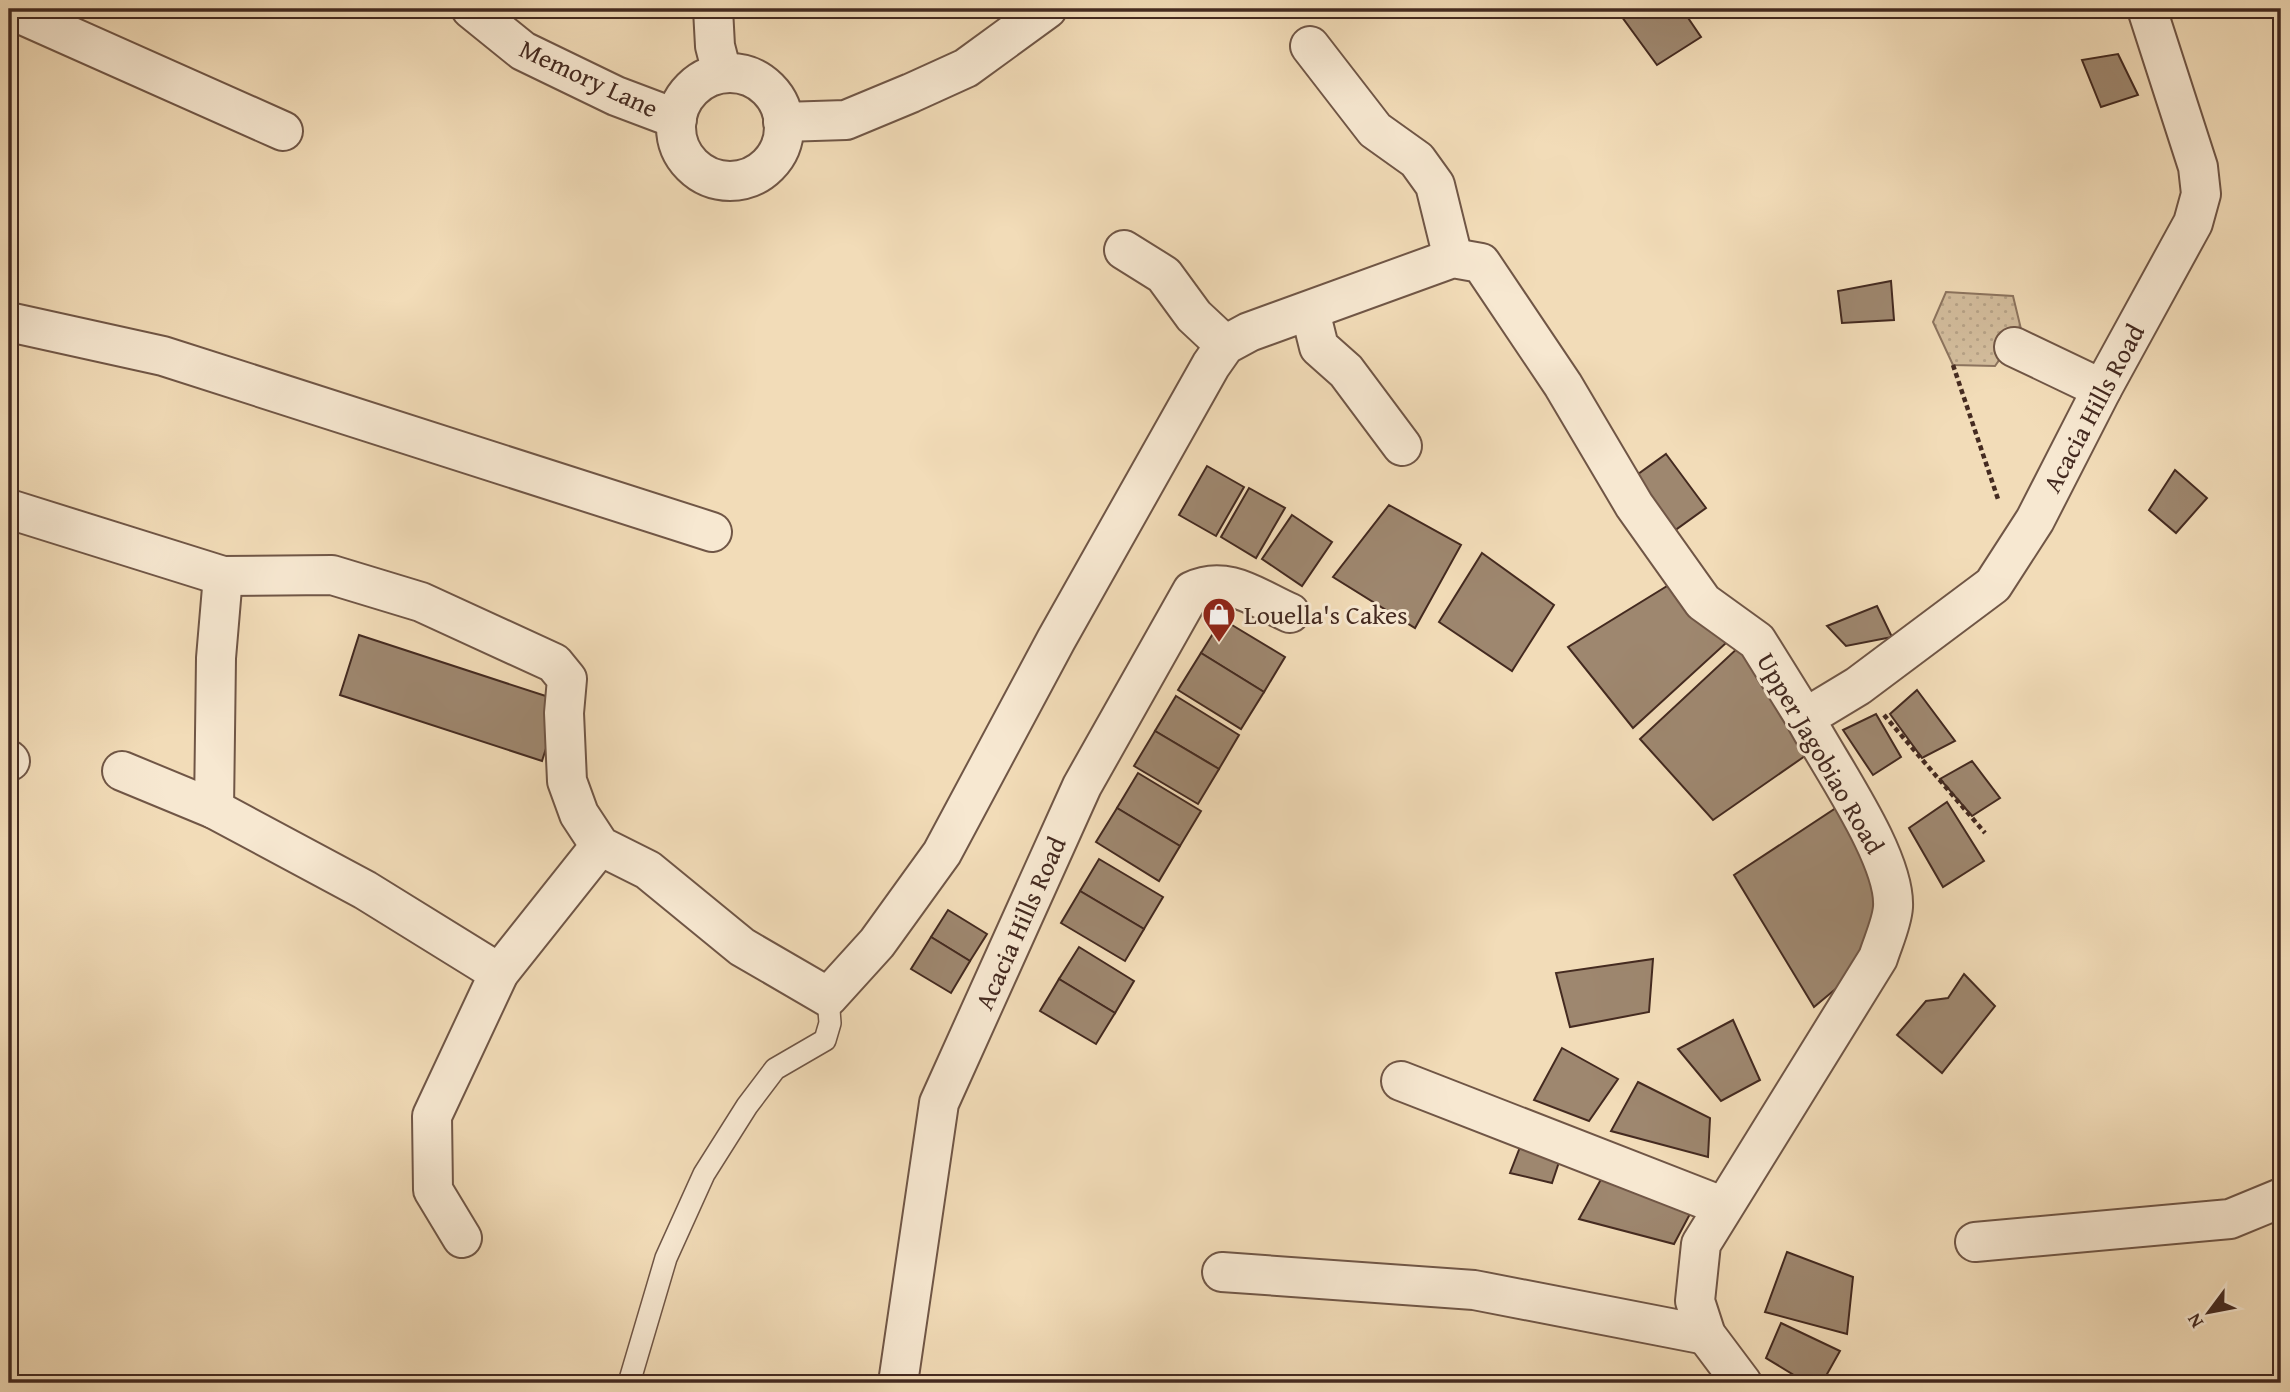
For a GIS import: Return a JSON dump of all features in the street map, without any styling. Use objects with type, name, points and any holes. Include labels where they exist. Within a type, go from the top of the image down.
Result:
[{"type":"street","points":[[9,9],[283,131]]},
{"type":"street","name":"Memory Lane","points":[[471,9],[523,51],[616,96],[677,119]]},
{"type":"street","points":[[713,9],[715,46],[722,73]]},
{"type":"street","points":[[783,121],[846,120],[912,93],[966,68],[1047,9]]},
{"type":"street","name":"Acacia Hills Road","points":[[1805,718],[1858,685],[1993,585],[2016,553],[2193,223],[2201,194],[2198,167],[2147,9]]},
{"type":"street","points":[[9,509],[223,576],[332,575],[421,602],[554,663],[567,679],[564,713],[567,780],[579,814],[600,846],[648,870],[742,947],[828,998],[877,943],[943,853],[1056,640],[1210,365],[1226,345],[1249,332],[1453,258],[1435,185],[1417,160],[1375,130],[1310,46]]},
{"type":"street","points":[[722,73],[747,76],[768,89],[781,110],[783,136],[772,161],[749,178],[722,181],[696,169],[680,147],[677,119],[679,108],[692,89],[722,73]]},
{"type":"street","points":[[1124,250],[1164,275],[1194,316],[1226,345]]},
{"type":"street","name":"Upper Jagobiao Road","points":[[1453,258],[1481,263],[1563,385],[1634,505],[1703,602],[1757,641],[1805,718],[1868,829],[1886,868],[1893,906],[1878,958],[1722,1206],[1702,1244],[1695,1301],[1706,1335],[1742,1383]]},
{"type":"street","points":[[1310,311],[1319,347],[1346,371],[1402,446]]},
{"type":"street","points":[[9,323],[163,356],[712,532]]},
{"type":"street","points":[[2014,347],[2102,389]]},
{"type":"street","points":[[214,809],[216,659],[223,576]]},
{"type":"street","name":"Acacia Hills Road","points":[[898,1383],[939,1103],[1082,786],[1192,591],[1206,584],[1223,583],[1290,613]]},
{"type":"street","points":[[122,771],[214,809],[365,890],[499,973]]},
{"type":"street","points":[[462,1238],[433,1190],[432,1116],[499,973],[600,846]]},
{"type":"street","points":[[1401,1081],[1722,1206]]},
{"type":"street","points":[[1975,1242],[2230,1219],[2281,1198]]},
{"type":"street","points":[[1222,1272],[1474,1290],[1706,1335]]},
{"type":"lane","points":[[629,1383],[666,1258],[704,1174],[747,1106],[775,1069],[825,1040],[830,1023],[828,998]]},
{"type":"path","points":[[1953,365],[2016,553]]},
{"type":"path","points":[[1858,685],[1985,833]]},
{"type":"shaded area","points":[[1946,292],[2013,296],[2021,329],[1995,366],[1953,365],[1933,322]]},
{"type":"building","points":[[1636,9],[1682,9],[1701,37],[1657,65],[1622,17]]},
{"type":"building","points":[[2118,54],[2138,95],[2101,107],[2082,60]]},
{"type":"building","points":[[1891,281],[1894,320],[1842,323],[1838,291]]},
{"type":"building","points":[[1666,454],[1706,508],[1674,531],[1634,477]]},
{"type":"building","points":[[1207,466],[1244,487],[1216,536],[1179,515]]},
{"type":"building","points":[[2175,470],[2207,498],[2176,533],[2149,510]]},
{"type":"building","points":[[1249,488],[1285,508],[1256,558],[1221,537]]},
{"type":"building","points":[[1389,505],[1461,545],[1415,628],[1333,577]]},
{"type":"building","points":[[1292,515],[1332,542],[1302,586],[1262,559]]},
{"type":"building","points":[[1482,553],[1554,605],[1512,671],[1439,622]]},
{"type":"building","points":[[1672,583],[1726,643],[1633,728],[1568,647]]},
{"type":"building","points":[[1877,606],[1892,637],[1846,646],[1827,626]]},
{"type":"building","points":[[1222,619],[1285,657],[1264,692],[1201,653]]},
{"type":"building","points":[[359,635],[561,701],[542,761],[340,695]]},
{"type":"building","points":[[1742,644],[1805,756],[1713,820],[1640,739]]},
{"type":"building","points":[[1201,653],[1264,692],[1241,729],[1178,690]]},
{"type":"building","points":[[1917,690],[1955,741],[1922,758],[1890,714]]},
{"type":"building","points":[[1176,696],[1239,735],[1219,769],[1155,731]]},
{"type":"building","points":[[1876,714],[1901,757],[1873,775],[1843,730]]},
{"type":"building","points":[[1155,731],[1219,769],[1198,804],[1134,766]]},
{"type":"building","points":[[1972,761],[2000,798],[1972,816],[1940,779]]},
{"type":"building","points":[[1138,773],[1201,811],[1180,846],[1117,808]]},
{"type":"building","points":[[1947,802],[1984,861],[1943,887],[1909,828]]},
{"type":"building","points":[[1842,804],[1883,884],[1874,957],[1814,1007],[1734,875]]},
{"type":"building","points":[[1117,808],[1180,846],[1159,881],[1096,842]]},
{"type":"building","points":[[1099,859],[1163,897],[1144,929],[1080,891]]},
{"type":"building","points":[[1080,891],[1144,929],[1125,961],[1061,923]]},
{"type":"building","points":[[948,910],[987,934],[970,961],[931,937]]},
{"type":"building","points":[[931,937],[970,961],[951,993],[911,969]]},
{"type":"building","points":[[1079,947],[1134,981],[1115,1013],[1059,979]]},
{"type":"building","points":[[1653,959],[1649,1012],[1570,1027],[1556,973]]},
{"type":"building","points":[[1964,974],[1995,1006],[1942,1073],[1897,1035],[1926,1001],[1948,998]]},
{"type":"building","points":[[1059,979],[1115,1013],[1096,1044],[1040,1011]]},
{"type":"building","points":[[1733,1020],[1760,1080],[1721,1101],[1678,1049]]},
{"type":"building","points":[[1562,1048],[1618,1079],[1589,1121],[1534,1100]]},
{"type":"building","points":[[1638,1082],[1710,1118],[1708,1157],[1611,1131]]},
{"type":"building","points":[[1522,1142],[1561,1156],[1552,1183],[1510,1173]]},
{"type":"building","points":[[1604,1174],[1691,1212],[1674,1244],[1579,1219]]},
{"type":"building","points":[[1787,1252],[1853,1277],[1847,1334],[1765,1312]]},
{"type":"building","points":[[1781,1323],[1840,1351],[1822,1383],[1807,1383],[1766,1358]]},
{"type":"place","name":"Louella's Cakes","points":[[1219,644]]}]
